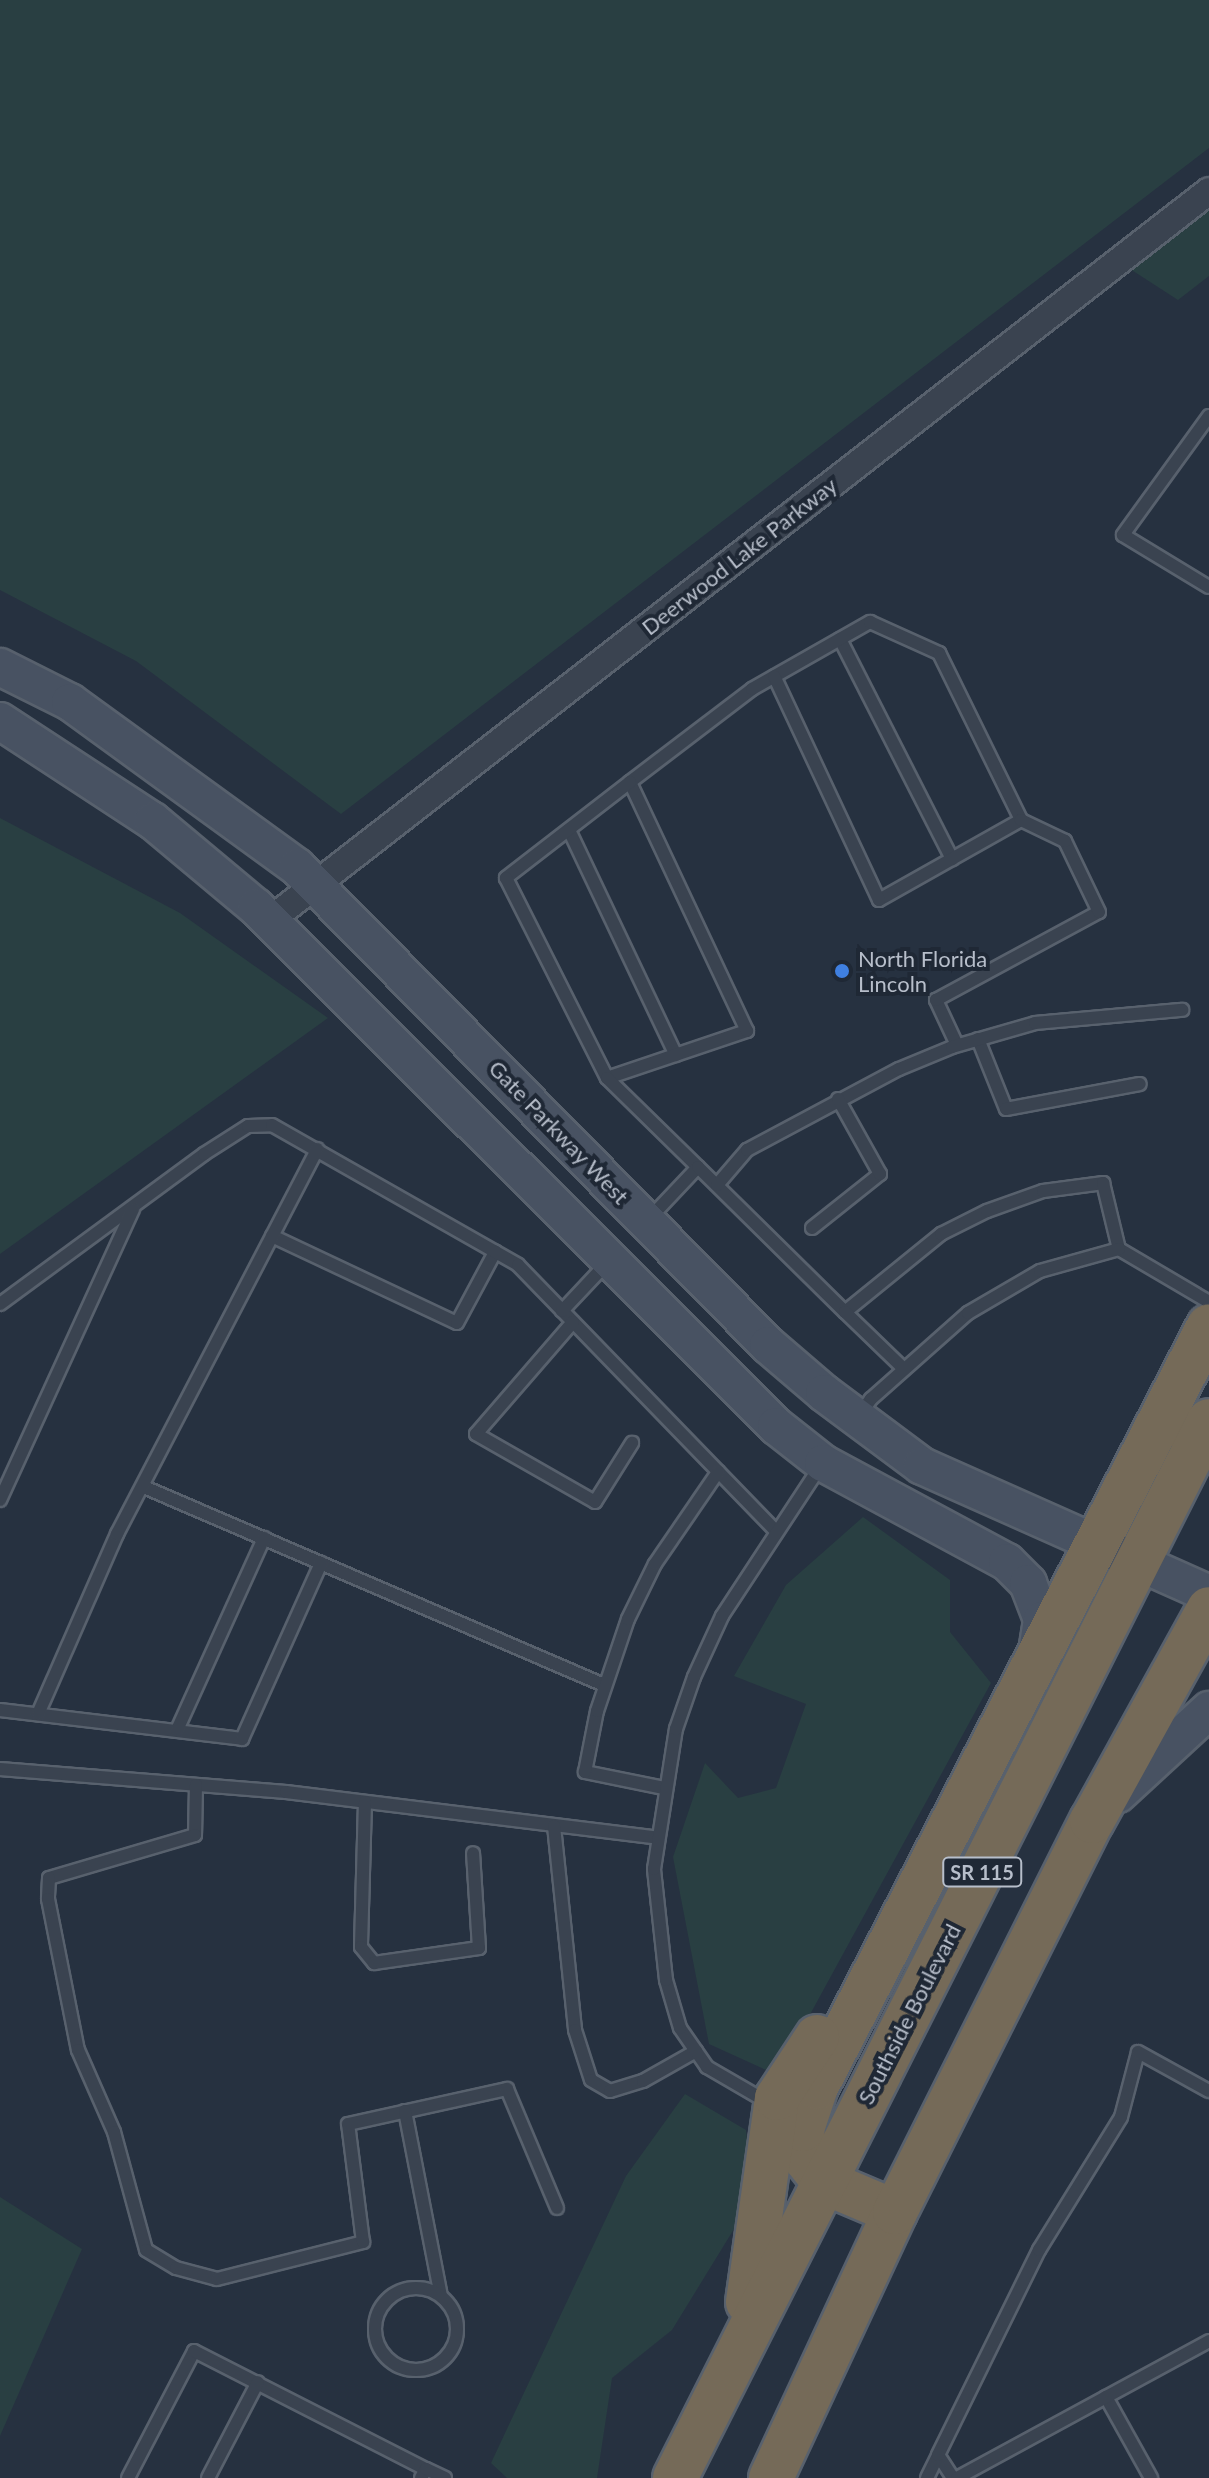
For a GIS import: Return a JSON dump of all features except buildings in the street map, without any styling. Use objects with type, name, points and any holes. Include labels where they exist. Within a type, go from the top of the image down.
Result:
[{"type":"highway","points":[[895,2212],[824,2182],[806,2159],[802,2129],[816,2087],[1209,1326]]},
{"type":"highway","name":"Southside Boulevard","points":[[675,2478],[1209,1421]]},
{"type":"highway","name":"SR 115","points":[[771,2478],[895,2212],[1092,1821],[1209,1609]]},
{"type":"highway","points":[[741,2347],[775,2107],[794,2067],[897,1932]]},
{"type":"main road","name":"Gate Parkway West","points":[[0,667],[70,702],[228,812],[315,885],[768,1345],[858,1418],[922,1466],[1209,1594]]},
{"type":"main road","points":[[0,721],[153,821],[269,921],[776,1426],[823,1463],[1007,1562],[1028,1583],[1042,1620],[1034,1668]]},
{"type":"main road","points":[[610,1261],[647,1221]]},
{"type":"main road","points":[[823,1463],[858,1418]]},
{"type":"main road","points":[[1092,1821],[1168,1743],[1209,1710]]},
{"type":"street","name":"Deerwood Lake Parkway","points":[[269,921],[1209,191]]},
{"type":"lane","points":[[1209,416],[1123,535],[1209,587]]},
{"type":"lane","points":[[904,1369],[607,1078],[506,878],[774,676],[870,622],[939,653],[1021,820],[1065,841],[1099,912],[936,1000],[957,1045]]},
{"type":"lane","points":[[840,639],[952,859]]},
{"type":"lane","points":[[774,676],[879,900],[1021,820]]},
{"type":"lane","points":[[607,1078],[747,1031],[630,782]]},
{"type":"lane","points":[[569,830],[676,1055]]},
{"type":"lane","points":[[717,1185],[747,1150],[838,1099],[957,1045],[1035,1023],[1182,1010]]},
{"type":"lane","points":[[978,1039],[1006,1109],[1140,1084]]},
{"type":"lane","points":[[812,1228],[880,1174],[838,1099]]},
{"type":"lane","points":[[0,1304],[248,1126],[272,1125],[518,1265],[776,1531]]},
{"type":"lane","points":[[38,1714],[86,1598],[317,1149]]},
{"type":"lane","points":[[647,1221],[698,1167]]},
{"type":"lane","points":[[845,1312],[941,1234],[1043,1191],[1103,1183],[1119,1249],[1209,1302]]},
{"type":"lane","points":[[0,1500],[134,1206]]},
{"type":"lane","points":[[272,1236],[457,1323],[495,1252]]},
{"type":"lane","points":[[858,1418],[904,1369],[968,1313],[1000,1292],[1040,1271],[1119,1249]]},
{"type":"lane","points":[[562,1311],[610,1261]]},
{"type":"lane","points":[[573,1322],[476,1434],[595,1502],[632,1443]]},
{"type":"lane","points":[[775,2107],[707,2067],[680,2028],[666,1980],[654,1869],[664,1788],[694,1677],[722,1616],[823,1463]]},
{"type":"lane","points":[[664,1788],[585,1772],[604,1685],[655,1564],[718,1472]]},
{"type":"lane","points":[[144,1487],[604,1685]]},
{"type":"lane","points":[[177,1730],[264,1538]]},
{"type":"lane","points":[[0,1710],[242,1739],[321,1563]]},
{"type":"lane","points":[[0,1769],[365,1802],[658,1838]]},
{"type":"lane","points":[[196,1785],[195,1835],[49,1878],[48,1899],[78,2050],[114,2132],[146,2250],[176,2268],[217,2279],[363,2242],[348,2124],[507,2089],[557,2208]]},
{"type":"lane","points":[[365,1802],[361,1947],[374,1963],[479,1948],[473,1853]]},
{"type":"lane","points":[[554,1826],[575,2030],[591,2080],[610,2091],[643,2081],[696,2051]]},
{"type":"lane","points":[[927,2478],[1039,2250],[1121,2117],[1138,2052],[1209,2091]]},
{"type":"lane","points":[[405,2111],[441,2296],[451,2306],[458,2334],[445,2359],[419,2370],[392,2362],[375,2328],[383,2304],[404,2289],[417,2287],[441,2296]]},
{"type":"lane","points":[[938,2455],[955,2478],[1209,2341]]},
{"type":"lane","points":[[128,2478],[194,2351],[258,2382],[424,2473],[445,2478]]},
{"type":"lane","points":[[208,2478],[258,2382]]},
{"type":"lane","points":[[1106,2397],[1151,2478]]},
{"type":"green space","points":[[0,0],[1209,0],[1209,148],[341,814],[136,661],[0,590]]},
{"type":"green space","points":[[1209,204],[1209,276],[1178,300],[1127,267]]},
{"type":"green space","points":[[0,818],[180,913],[328,1018],[0,1254]]},
{"type":"green space","points":[[863,1517],[950,1580],[950,1632],[991,1683],[777,2075],[709,2044],[673,1857],[705,1763],[738,1798],[776,1788],[806,1704],[734,1676],[786,1585]]},
{"type":"green space","points":[[685,2094],[746,2130],[753,2198],[672,2330],[612,2378],[597,2478],[507,2478],[491,2463],[626,2176]]},
{"type":"green space","points":[[0,2197],[82,2249],[0,2436]]},
{"type":"place","name":"North Florida Lincoln","points":[[842,971]]}]
